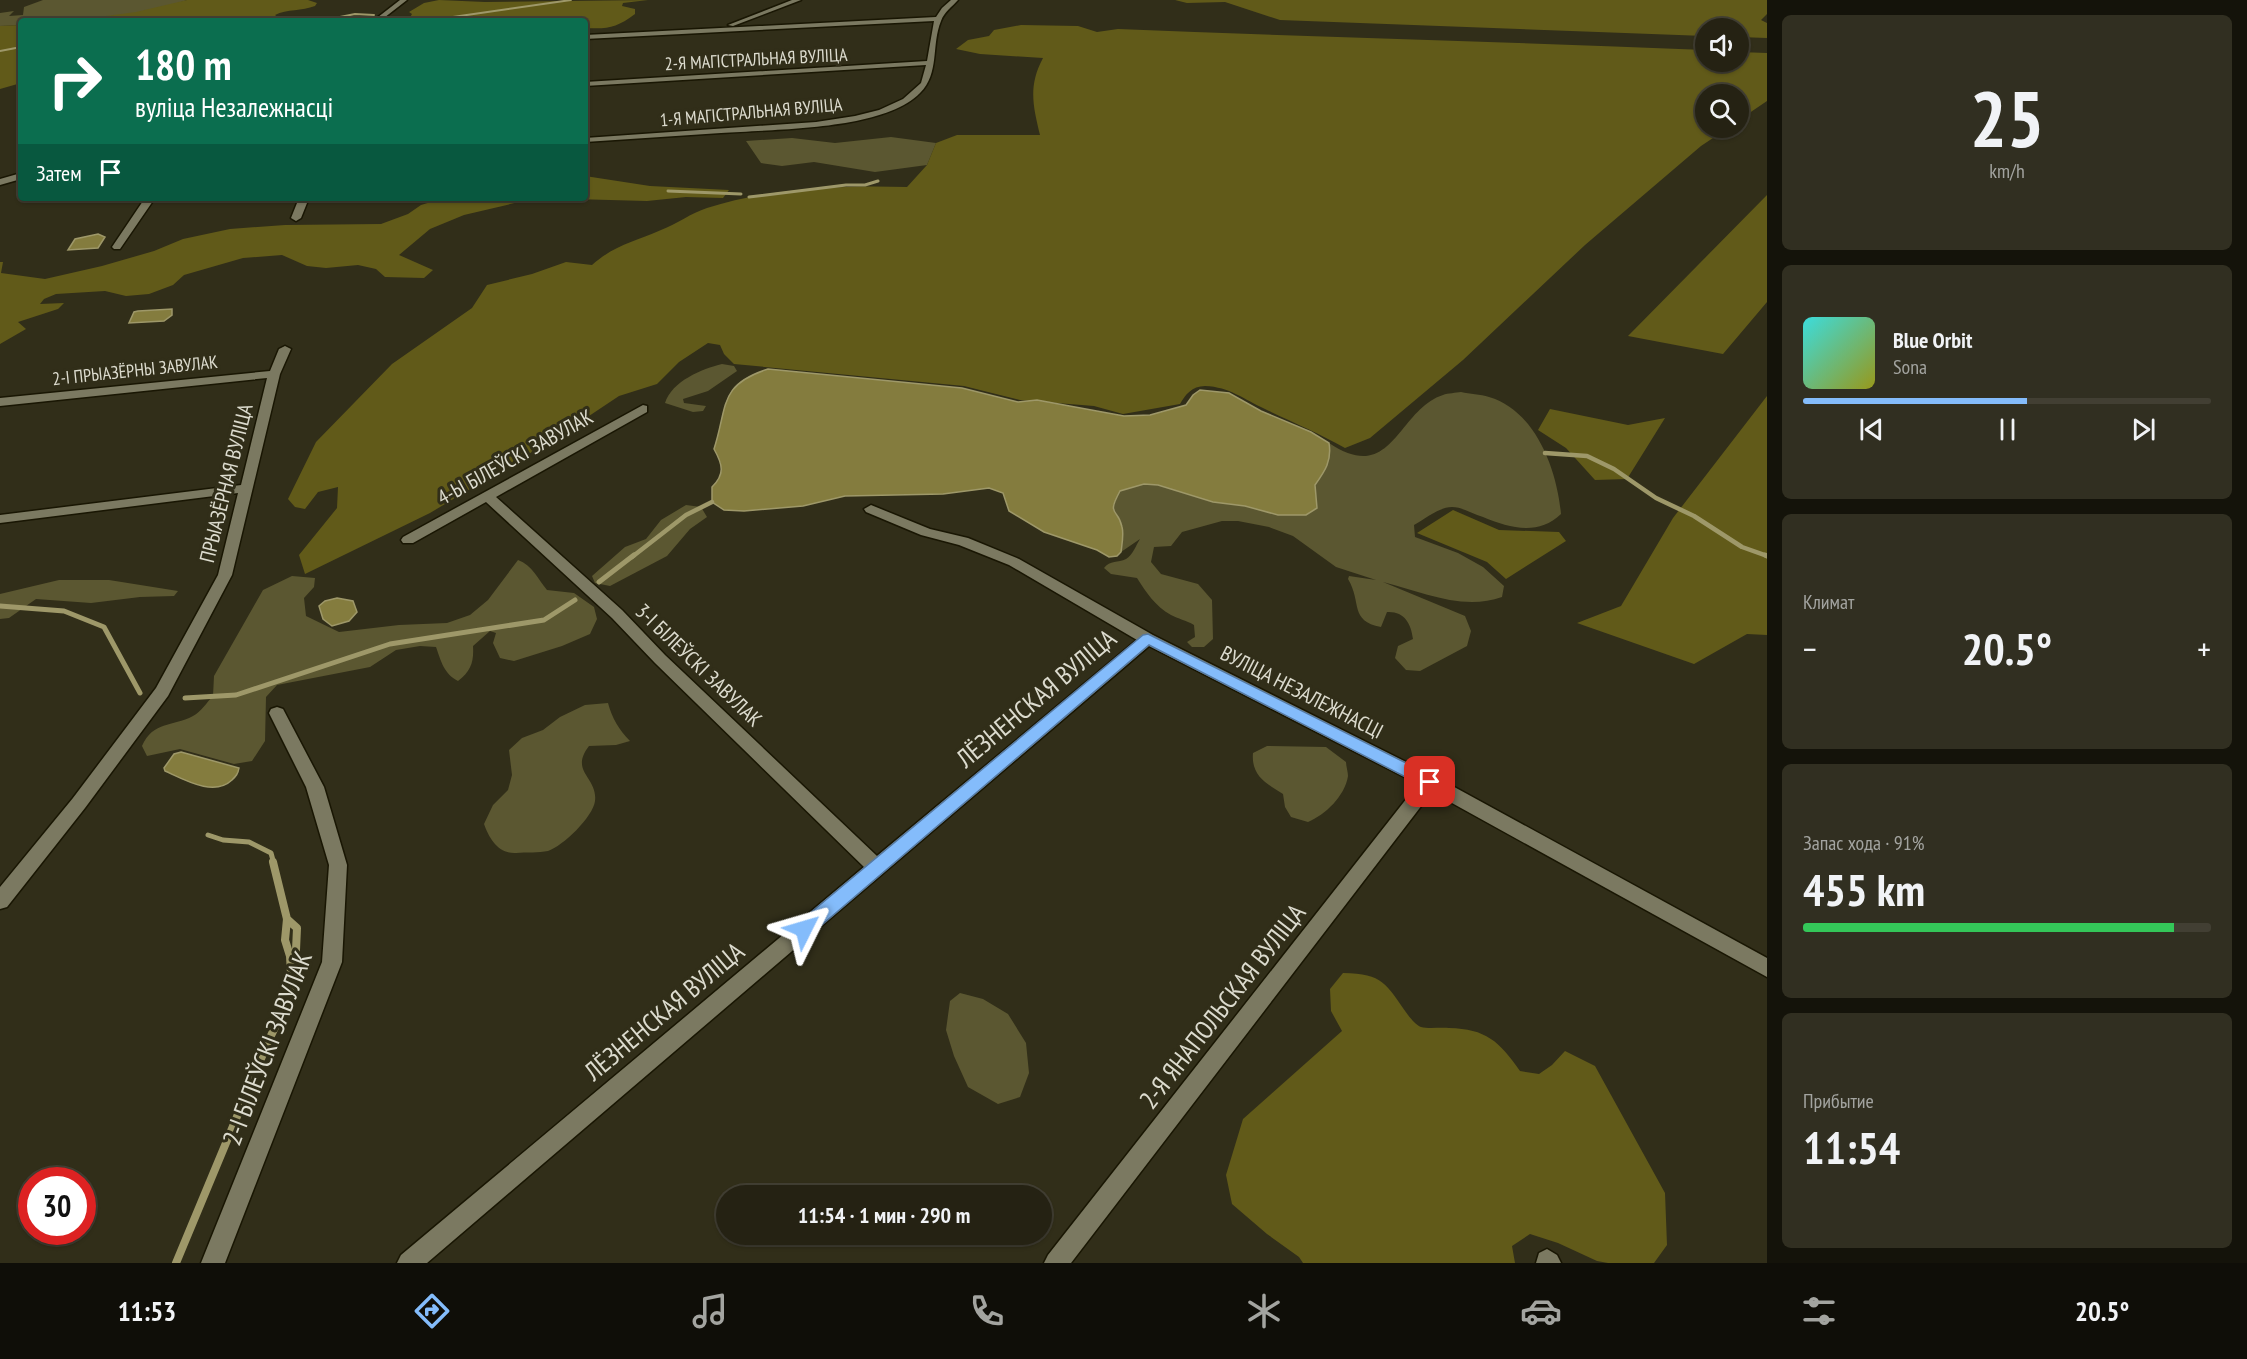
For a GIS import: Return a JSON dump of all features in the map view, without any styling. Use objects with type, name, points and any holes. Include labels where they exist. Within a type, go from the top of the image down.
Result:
[{"type":"street","points":[[380,18],[404,0]]},
{"type":"street","points":[[720,30],[798,0]]},
{"type":"street","points":[[588,37],[937,19],[947,5],[955,0]]},
{"type":"street","name":"1-Я МАГІСТРАЛЬНАЯ ВУЛІЦА","points":[[588,140],[776,128],[847,120],[890,107],[916,93],[928,75],[937,19]]},
{"type":"street","name":"2-Я МАГІСТРАЛЬНАЯ ВУЛІЦА","points":[[588,84],[929,63]]},
{"type":"street","points":[[0,182],[18,177]]},
{"type":"street","points":[[117,247],[148,201]]},
{"type":"street","points":[[296,218],[303,201]]},
{"type":"street","name":"ПРЫАЗЁРНАЯ ВУЛІЦА","points":[[0,901],[79,803],[162,692],[225,575],[274,374],[285,349]]},
{"type":"street","name":"2-І ПРЫАЗЁРНЫ ЗАВУЛАК","points":[[0,402],[274,374]]},
{"type":"street","name":"4-Ы БІЛЕЎСКІ ЗАВУЛАК","points":[[408,540],[643,409]]},
{"type":"street","points":[[0,519],[246,488]]},
{"type":"street","name":"3-І БІЛЕЎСКІ ЗАВУЛАК","points":[[487,496],[617,614],[660,659],[848,837],[877,868]]},
{"type":"street","name":"ВУЛІЦА НЕЗАЛЕЖНАСЦІ","points":[[871,509],[926,532],[963,541],[1014,562],[1148,639],[1430,782],[1767,968]]},
{"type":"street","name":"ЛЁЗНЕНСКАЯ ВУЛІЦА","points":[[409,1263],[566,1128],[1148,639]]},
{"type":"street","name":"2-І БІЛЕЎСКІ ЗАВУЛАК","points":[[213,1263],[332,962],[338,865],[315,787],[277,712]]},
{"type":"street","name":"2-Я ЯНАПОЛЬСКАЯ ВУЛІЦА","points":[[1056,1263],[1430,782]]},
{"type":"shaded area","points":[[43,0],[187,0],[147,11],[105,18],[18,18],[18,25],[0,26],[0,13],[14,11],[9,16],[23,15],[24,7]]},
{"type":"shaded area","points":[[187,0],[308,0],[317,3],[310,8],[275,15],[279,18],[91,18],[136,12]]},
{"type":"shaded area","points":[[439,0],[485,2],[648,0],[623,3],[622,6],[635,9],[635,14],[617,25],[606,28],[588,28],[588,18],[410,18],[412,14],[409,12],[424,3]]},
{"type":"shaded area","points":[[1175,0],[1767,0],[1767,14],[1761,20],[1767,23],[1767,38],[1749,37],[1749,18],[1695,18],[1695,36],[1280,20],[1225,2],[1187,3]]},
{"type":"shaded area","points":[[18,25],[18,84],[0,89],[0,26]]},
{"type":"shaded area","points":[[1021,25],[1078,26],[1097,32],[1118,29],[1695,50],[1695,72],[1749,72],[1749,52],[1767,53],[1767,101],[1749,113],[1749,84],[1695,84],[1695,138],[1713,138],[1585,245],[1463,360],[1370,438],[1345,448],[1236,394],[1214,387],[1200,386],[1193,389],[1180,404],[1123,414],[1094,406],[1020,400],[964,386],[734,364],[724,354],[720,345],[708,343],[679,362],[657,384],[619,396],[562,434],[430,513],[305,574],[299,555],[337,508],[338,487],[318,492],[305,509],[295,507],[288,499],[316,442],[392,364],[472,308],[487,285],[532,274],[566,262],[592,265],[609,252],[625,244],[667,228],[701,210],[730,201],[806,189],[907,187],[927,165],[936,143],[957,135],[1040,135],[1033,96],[1035,78],[1043,58],[980,54],[956,49],[968,40],[989,36],[994,30]]},
{"type":"shaded area","points":[[891,137],[936,143],[927,165],[875,172],[814,162],[782,166],[761,163],[746,141],[792,138],[835,143]]},
{"type":"shaded area","points":[[588,176],[650,186],[729,190],[723,198],[686,197],[647,201],[588,199]]},
{"type":"shaded area","points":[[1767,195],[1767,302],[1723,354],[1628,336]]},
{"type":"shaded area","points":[[434,201],[523,201],[464,215],[430,229],[399,255],[433,270],[424,278],[385,277],[376,269],[358,265],[326,268],[307,266],[282,255],[243,258],[184,275],[173,285],[149,294],[126,296],[105,291],[56,294],[44,299],[40,304],[64,303],[58,309],[18,322],[26,329],[0,344],[0,262],[3,262],[1,273],[45,279],[154,251],[183,239],[230,229],[285,225],[381,224],[408,214],[421,205]]},
{"type":"shaded area","points":[[98,234],[105,237],[98,248],[68,250],[75,239]]},
{"type":"shaded area","points":[[172,309],[172,315],[164,321],[129,323],[134,312]]},
{"type":"shaded area","points":[[722,364],[734,366],[737,371],[708,391],[683,399],[684,403],[706,406],[703,411],[693,412],[665,403],[674,388],[681,382],[706,369]]},
{"type":"shaded area","points":[[768,369],[962,388],[1018,402],[1037,400],[1124,416],[1150,415],[1186,405],[1200,390],[1229,393],[1329,443],[1329,461],[1315,485],[1317,508],[1306,515],[1278,515],[1245,506],[1213,502],[1158,485],[1144,484],[1120,491],[1113,509],[1123,530],[1121,552],[1117,556],[1109,557],[1097,550],[1044,532],[1009,511],[1003,493],[989,488],[943,494],[845,496],[803,506],[744,511],[724,510],[712,502],[712,487],[721,473],[721,465],[714,449],[724,409],[733,390],[740,382]]},
{"type":"shaded area","points":[[1461,392],[1486,396],[1505,404],[1520,415],[1541,444],[1549,461],[1555,479],[1561,514],[1543,525],[1524,528],[1513,527],[1464,509],[1452,507],[1437,511],[1414,525],[1415,537],[1458,553],[1483,567],[1504,586],[1502,597],[1472,602],[1428,595],[1383,582],[1465,616],[1471,631],[1467,646],[1420,671],[1406,670],[1395,658],[1398,646],[1413,639],[1406,619],[1393,612],[1387,612],[1381,627],[1364,620],[1360,615],[1349,576],[1376,580],[1336,567],[1293,536],[1269,527],[1238,521],[1222,521],[1182,532],[1171,546],[1154,547],[1151,562],[1161,574],[1198,584],[1212,600],[1213,639],[1204,647],[1192,647],[1187,642],[1195,637],[1194,625],[1171,615],[1160,607],[1137,578],[1111,574],[1104,568],[1128,557],[1140,539],[1121,552],[1123,530],[1114,509],[1120,491],[1144,484],[1158,485],[1213,502],[1245,506],[1317,508],[1315,485],[1326,466],[1329,443],[1350,454],[1367,456],[1381,451],[1428,403],[1443,395]]},
{"type":"shaded area","points":[[1767,396],[1767,635],[1747,634],[1694,664],[1577,623],[1621,606],[1673,518]]},
{"type":"shaded area","points":[[1550,409],[1628,425],[1665,418],[1627,479],[1595,480],[1566,448],[1538,430]]},
{"type":"shaded area","points":[[686,505],[701,507],[707,517],[690,529],[667,556],[610,586],[595,583],[592,576],[625,547],[646,539],[661,520]]},
{"type":"shaded area","points":[[1453,510],[1499,530],[1559,532],[1566,541],[1506,579],[1487,562],[1417,533]]},
{"type":"shaded area","points":[[518,560],[531,569],[547,590],[574,593],[594,607],[597,619],[590,634],[562,646],[514,661],[500,658],[493,643],[496,633],[490,631],[473,646],[471,666],[458,681],[446,671],[436,647],[420,646],[396,650],[370,667],[277,685],[266,697],[265,741],[252,761],[234,764],[180,749],[147,756],[142,746],[152,732],[157,728],[193,716],[213,696],[214,676],[263,590],[292,576],[315,578],[314,587],[304,598],[306,616],[339,632],[399,625],[447,623],[470,615],[488,600]]},
{"type":"shaded area","points":[[59,580],[109,580],[178,591],[174,596],[140,597],[91,603],[36,599],[9,618],[0,619],[0,594]]},
{"type":"shaded area","points":[[337,598],[353,601],[357,612],[349,621],[332,626],[323,619],[319,606],[325,601]]},
{"type":"shaded area","points":[[608,703],[616,724],[630,741],[616,745],[589,746],[582,762],[593,786],[595,801],[583,823],[561,843],[548,851],[510,853],[499,848],[484,824],[493,805],[508,790],[512,775],[509,750],[522,738],[543,730],[560,717],[585,705]]},
{"type":"shaded area","points":[[1267,746],[1326,747],[1346,762],[1348,776],[1343,791],[1327,810],[1308,822],[1291,817],[1285,807],[1283,794],[1260,778],[1254,767],[1253,753]]},
{"type":"shaded area","points":[[181,752],[239,768],[238,772],[225,785],[217,787],[190,782],[165,771],[164,768],[174,754]]},
{"type":"shaded area","points":[[1343,973],[1367,975],[1382,982],[1415,1023],[1421,1027],[1462,1029],[1482,1034],[1498,1044],[1520,1071],[1539,1074],[1552,1065],[1565,1051],[1595,1066],[1665,1193],[1667,1245],[1654,1263],[1597,1261],[1558,1243],[1530,1234],[1512,1246],[1515,1263],[1303,1263],[1299,1257],[1267,1234],[1232,1204],[1226,1175],[1243,1119],[1342,1031],[1331,1011],[1330,989]]},
{"type":"shaded area","points":[[960,993],[983,999],[1008,1014],[1026,1043],[1029,1073],[1020,1097],[998,1104],[968,1087],[954,1056],[946,1030],[950,1001]]},
{"type":"waterway","points":[[446,18],[571,0]]},
{"type":"waterway","points":[[335,18],[355,14],[374,15]]},
{"type":"waterway","points":[[0,51],[18,48]]},
{"type":"waterway","points":[[749,197],[846,185],[865,185],[878,181]]},
{"type":"waterway","points":[[668,191],[741,194]]},
{"type":"waterway","points":[[1545,453],[1587,456],[1614,469],[1656,498],[1694,516],[1742,547],[1767,556],[1765,555]]},
{"type":"waterway","points":[[632,557],[686,515],[712,502]]},
{"type":"waterway","points":[[599,582],[634,555]]},
{"type":"waterway","points":[[185,698],[236,695],[390,644],[544,620],[575,600]]},
{"type":"waterway","points":[[0,606],[64,611],[104,627],[140,693]]},
{"type":"waterway","points":[[208,835],[223,840],[249,842],[271,853],[274,864]]},
{"type":"waterway","points":[[273,862],[287,919]]},
{"type":"waterway","points":[[176,1263],[268,1042],[292,991],[290,956],[285,940],[287,919]]},
{"type":"waterway","points":[[287,919],[297,928],[296,950],[291,959]]},
{"type":"route","points":[[804,929],[1148,639],[1430,782]]}]
